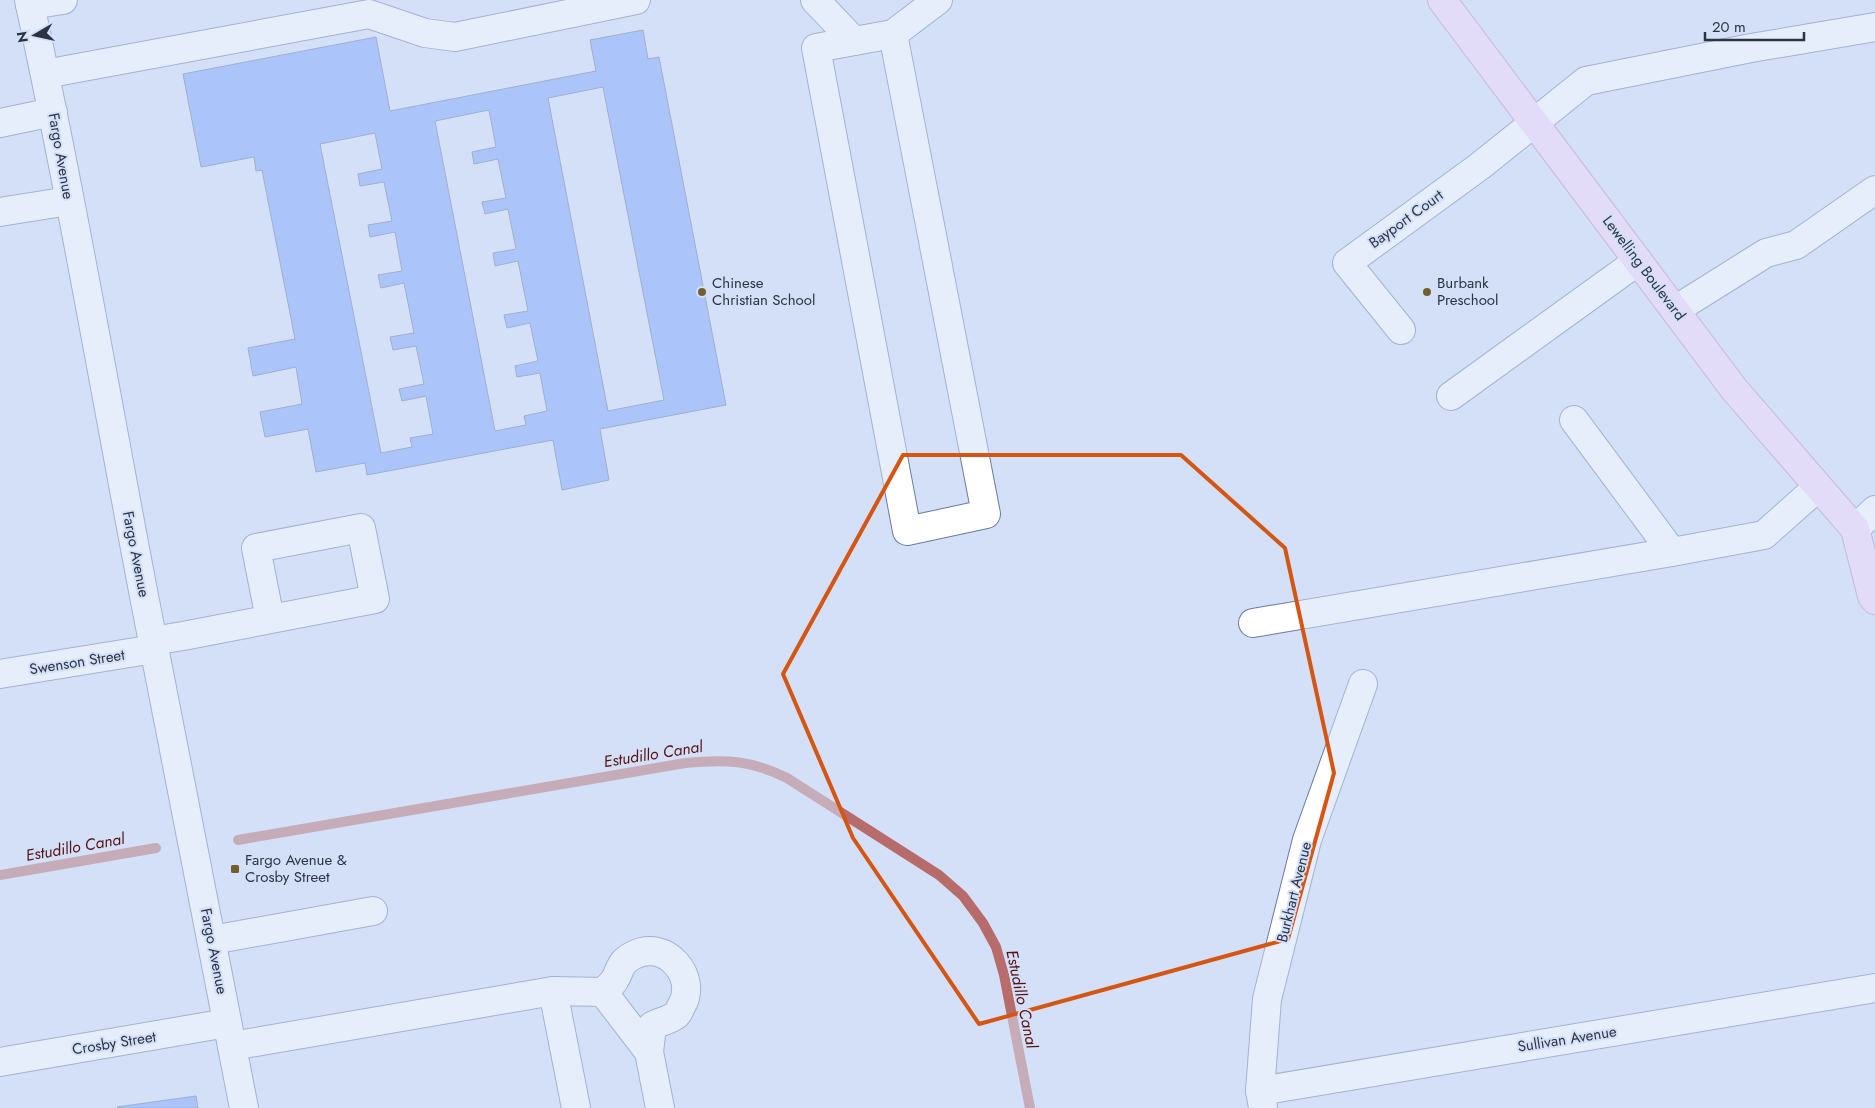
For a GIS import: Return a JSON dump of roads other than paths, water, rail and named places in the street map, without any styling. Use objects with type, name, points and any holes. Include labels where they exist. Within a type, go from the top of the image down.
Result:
[{"type":"main road","name":"Lewelling Boulevard","points":[[1442,0],[1734,389],[1818,487],[1865,533],[1872,596],[1875,600]]},
{"type":"street","points":[[30,3],[63,0]]},
{"type":"street","points":[[45,74],[369,14],[425,32],[455,37],[636,0]]},
{"type":"street","points":[[815,0],[854,41]]},
{"type":"street","points":[[893,34],[986,514],[906,531],[816,48],[893,34],[938,0]]},
{"type":"street","name":"Fargo Avenue","points":[[30,3],[53,112],[153,645],[244,1108]]},
{"type":"street","points":[[1534,122],[1586,81],[1751,48],[1875,27]]},
{"type":"street","points":[[0,123],[53,112]]},
{"type":"street","name":"Bayport Court","points":[[1401,330],[1347,263],[1480,166],[1534,122]]},
{"type":"street","points":[[1675,310],[1766,253],[1796,245],[1875,190]]},
{"type":"street","points":[[0,212],[69,201]]},
{"type":"street","points":[[1451,396],[1638,261]]},
{"type":"street","points":[[1574,420],[1672,552]]},
{"type":"street","points":[[1253,623],[1764,535],[1818,487]]},
{"type":"street","points":[[1865,533],[1875,510]]},
{"type":"street","name":"Swenson Street","points":[[0,674],[153,645],[374,598],[361,528],[256,548],[270,619]]},
{"type":"street","name":"Burkhart Avenue","points":[[1262,1099],[1267,999],[1306,840],[1363,684]]},
{"type":"street","points":[[212,940],[373,911]]},
{"type":"street","points":[[649,1052],[603,992],[614,981],[620,967],[633,955],[644,951],[655,951],[666,954],[676,961],[685,978],[686,997],[677,1014],[652,1026],[649,1052],[660,1108]]},
{"type":"street","name":"Sullivan Avenue","points":[[1262,1099],[1875,988]]},
{"type":"street","points":[[553,991],[576,1108]]},
{"type":"street","name":"Crosby Street","points":[[0,1062],[230,1035],[553,991],[603,992]]},
{"type":"waterway","name":"Estudillo Canal","points":[[238,840],[685,763],[738,762],[774,772],[787,778],[939,875],[963,896],[983,923],[996,947],[1004,975],[1030,1108]]},
{"type":"waterway","name":"Estudillo Canal","points":[[0,875],[156,848]]},
{"type":"place","name":"Chinese Christian School","points":[[702,292]]},
{"type":"place","name":"Burbank Preschool","points":[[1427,292]]},
{"type":"place","name":"Fargo Avenue & Crosby Street","points":[[235,869]]}]
